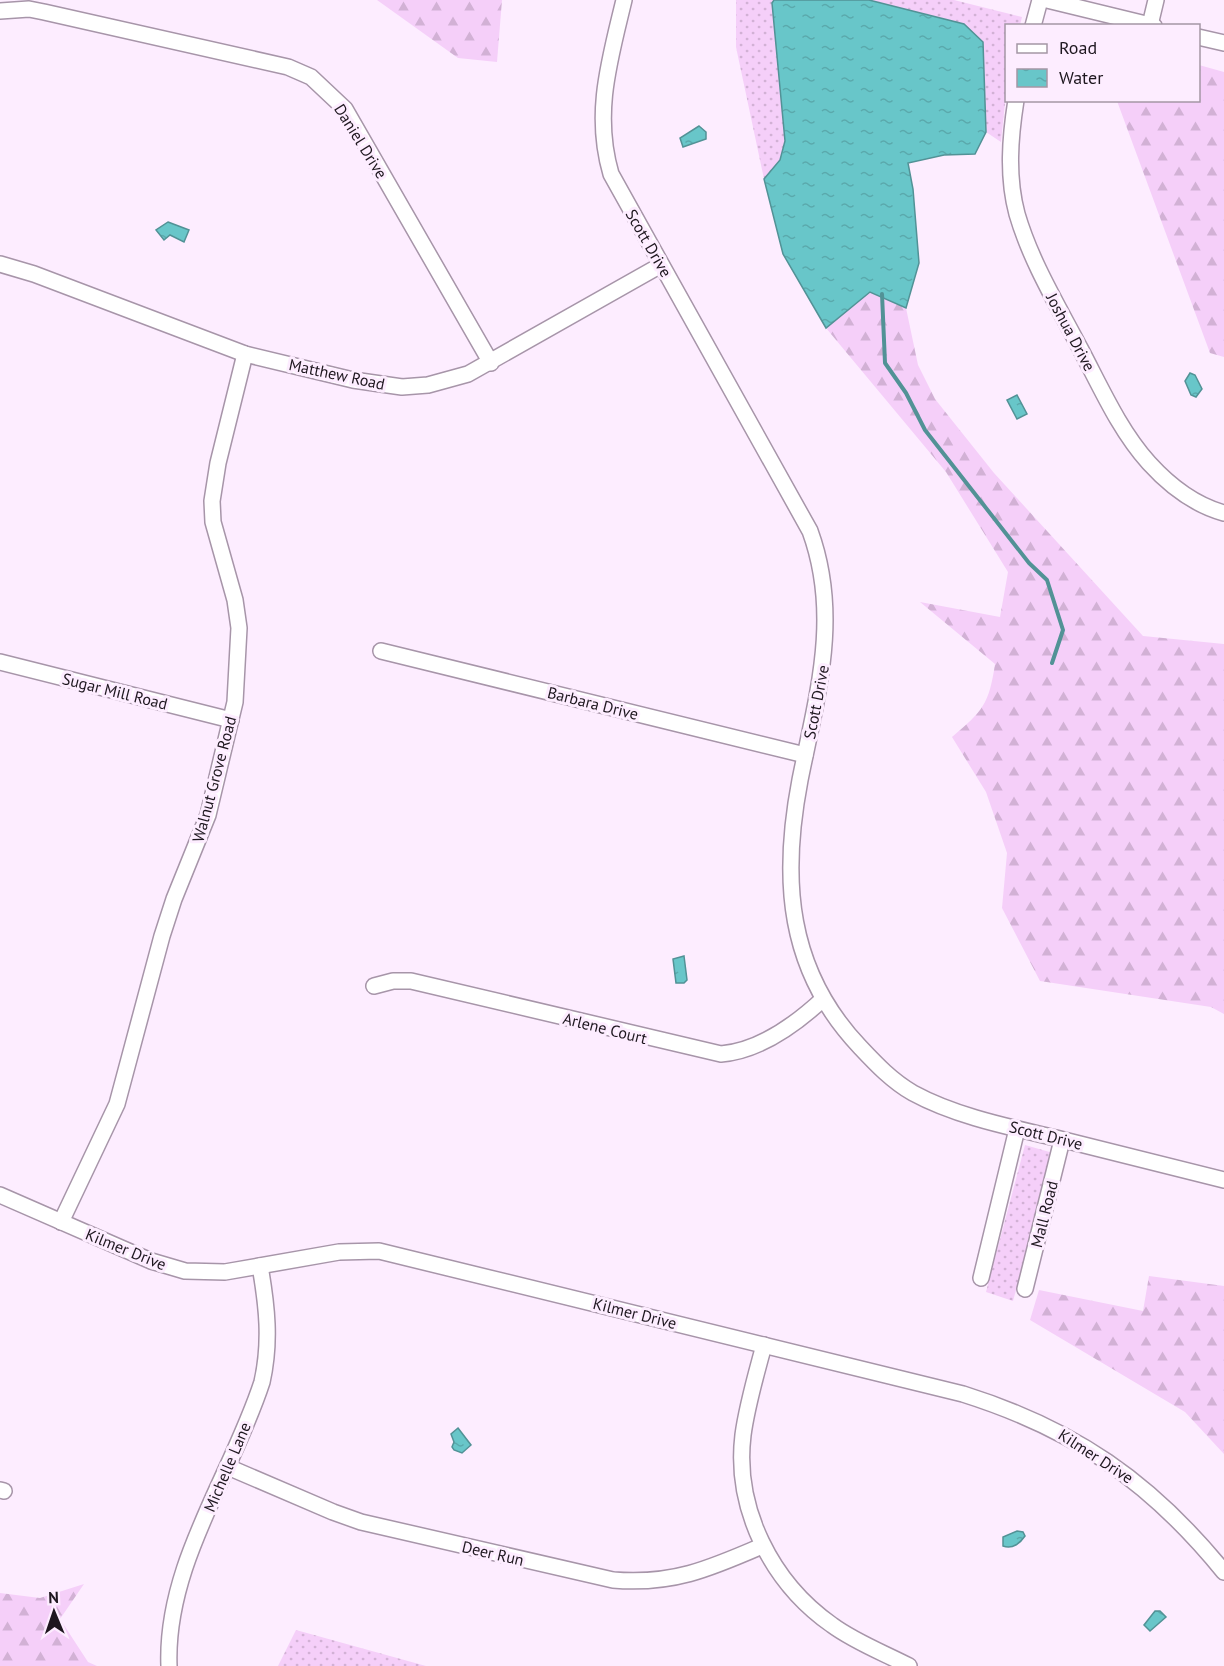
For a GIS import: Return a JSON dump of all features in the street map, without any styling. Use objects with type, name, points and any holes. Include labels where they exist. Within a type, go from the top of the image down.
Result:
[{"type":"street","name":"Scott Drive","points":[[624,0],[603,90],[603,137],[615,181],[810,531],[815,545],[824,593],[823,672],[792,822],[790,882],[798,942],[823,999],[843,1029],[879,1067],[913,1093],[940,1105],[1017,1129],[1224,1180]]},
{"type":"street","points":[[1034,24],[1040,0]]},
{"type":"street","points":[[1047,0],[1148,24]]},
{"type":"street","points":[[1152,24],[1156,0]]},
{"type":"street","name":"Daniel Drive","points":[[0,11],[29,9],[44,12],[265,60],[311,77],[345,109],[491,363]]},
{"type":"street","points":[[1200,37],[1224,43]]},
{"type":"street","name":"Joshua Drive","points":[[1016,102],[1011,132],[1011,175],[1017,212],[1045,283],[1104,393],[1135,445],[1170,483],[1210,510],[1224,513]]},
{"type":"street","name":"Matthew Road","points":[[0,264],[34,274],[245,354],[353,380],[402,387],[448,381],[491,363],[661,265]]},
{"type":"street","name":"Walnut Grove Road","points":[[61,1222],[117,1104],[162,936],[174,899],[208,815],[231,720],[238,674],[239,628],[235,600],[213,522],[212,501],[218,463],[245,354]]},
{"type":"street","name":"Barbara Drive","points":[[381,651],[805,755]]},
{"type":"street","name":"Sugar Mill Road","points":[[0,662],[231,720]]},
{"type":"street","name":"Arlene Court","points":[[374,986],[393,981],[411,981],[721,1054],[733,1053],[770,1038],[823,999]]},
{"type":"street","points":[[981,1278],[1017,1129]]},
{"type":"street","name":"Mall Road","points":[[1025,1289],[1062,1140]]},
{"type":"street","name":"Kilmer Drive","points":[[0,1195],[151,1261],[185,1271],[217,1272],[339,1252],[379,1251],[963,1394],[1064,1434],[1137,1482],[1185,1527],[1224,1572]]},
{"type":"street","name":"Michelle Lane","points":[[169,1666],[171,1620],[184,1570],[258,1396],[267,1363],[268,1321],[260,1266]]},
{"type":"street","points":[[764,1345],[747,1414],[742,1456],[745,1493],[762,1546],[788,1584],[817,1614],[855,1639],[909,1666]]},
{"type":"street","name":"Deer Run","points":[[228,1467],[361,1522],[613,1580],[635,1582],[681,1578],[709,1570],[762,1546]]},
{"type":"green space","points":[[377,0],[502,0],[497,62],[458,58]]},
{"type":"green space","points":[[736,0],[774,0],[772,3],[785,141],[780,160],[764,179],[736,47]]},
{"type":"green space","points":[[869,0],[954,0],[1022,17],[1020,24],[1005,24],[1005,102],[1001,142],[986,132],[983,42],[964,24]]},
{"type":"green space","points":[[1200,65],[1224,72],[1224,357],[1210,353],[1117,102],[1200,102]]},
{"type":"green space","points":[[870,292],[906,308],[918,365],[935,399],[994,473],[1143,636],[1224,644],[1224,1014],[1211,1007],[1040,981],[1002,908],[1007,853],[986,792],[952,737],[983,706],[990,689],[995,664],[920,602],[1000,617],[1008,572],[946,472],[826,328]]},
{"type":"green space","points":[[1025,1145],[1053,1153],[1013,1301],[986,1292]]},
{"type":"green space","points":[[1149,1276],[1224,1286],[1224,1454],[1185,1412],[1030,1320],[1039,1290],[1143,1311]]},
{"type":"green space","points":[[84,1584],[60,1619],[88,1662],[97,1666],[0,1666],[0,1593],[40,1598]]},
{"type":"green space","points":[[296,1630],[426,1666],[278,1666]]},
{"type":"water","points":[[774,0],[869,0],[964,24],[983,42],[986,132],[975,154],[944,155],[908,163],[913,189],[919,263],[906,308],[870,292],[826,328],[783,254],[764,179],[780,160],[785,141],[772,3]]},
{"type":"water","points":[[699,126],[706,132],[706,139],[683,147],[680,138]]},
{"type":"water","points":[[168,222],[189,230],[184,242],[170,235],[164,240],[156,230]]},
{"type":"water","points":[[1190,373],[1195,375],[1202,389],[1196,397],[1191,395],[1185,381]]},
{"type":"water","points":[[1017,395],[1027,414],[1017,419],[1007,400]]},
{"type":"water","points":[[684,956],[687,980],[684,983],[676,983],[673,959]]},
{"type":"water","points":[[458,1428],[471,1445],[462,1453],[452,1447],[454,1442],[451,1434]]},
{"type":"water","points":[[1017,1531],[1023,1532],[1025,1536],[1021,1541],[1013,1546],[1003,1546],[1003,1537]]},
{"type":"water","points":[[1155,1611],[1160,1611],[1166,1617],[1150,1631],[1144,1625]]},
{"type":"waterway","points":[[882,294],[885,363],[906,393],[925,430],[1029,563],[1047,580],[1063,630],[1052,663]]}]
